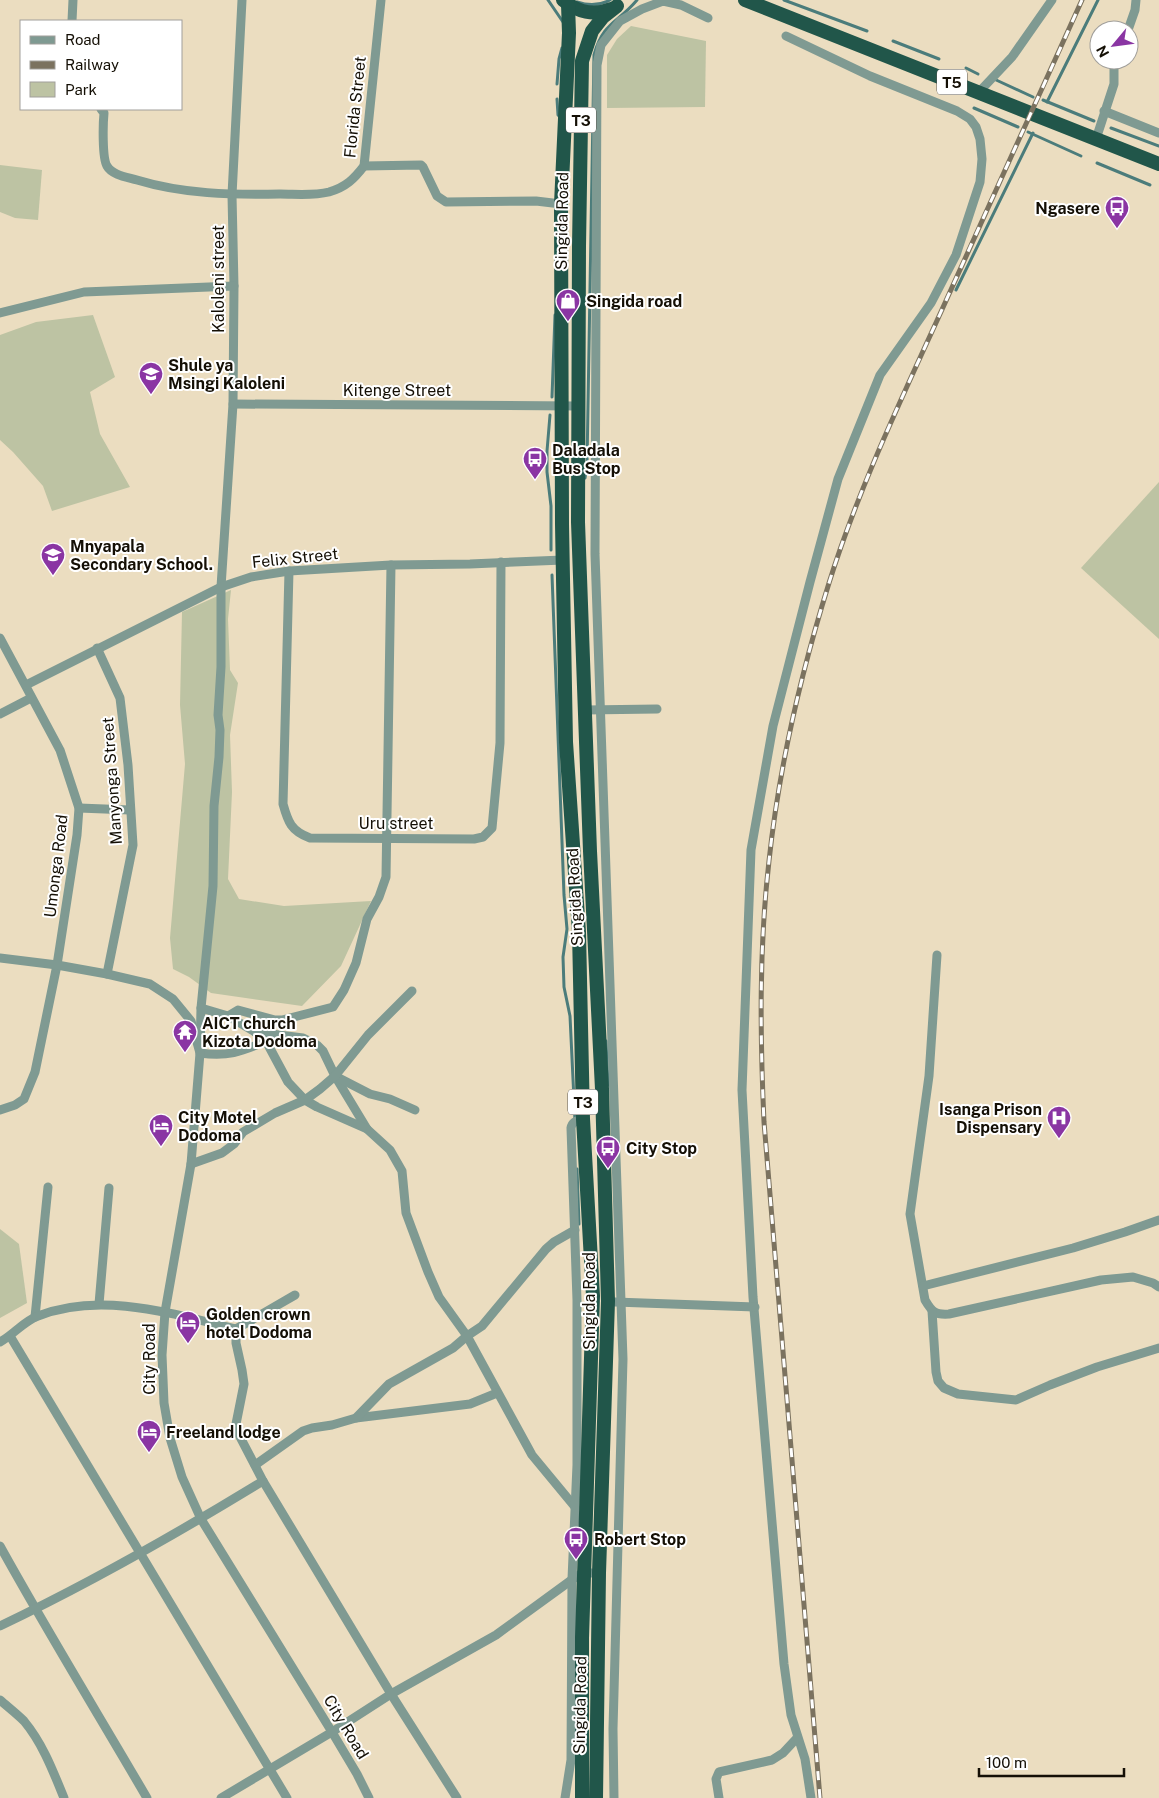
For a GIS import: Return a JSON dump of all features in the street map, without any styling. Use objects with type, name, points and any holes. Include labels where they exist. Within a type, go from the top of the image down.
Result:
[{"type":"highway","name":"T5","points":[[745,0],[1159,164]]},
{"type":"highway","points":[[566,2],[577,10],[598,13],[620,3]]},
{"type":"highway","name":"Singida Road","points":[[566,2],[569,33],[561,204],[561,406],[566,742],[579,932],[583,1119],[593,1296],[578,1576],[582,1798]]},
{"type":"highway","name":"Singida Road","points":[[596,1798],[599,1574],[614,1302],[602,1089],[592,710],[578,522],[582,62],[586,44],[592,31],[603,17],[620,3]]},
{"type":"street","points":[[72,20],[73,0]]},
{"type":"street","name":"Kaloleni street","points":[[200,1053],[201,1008],[214,877],[214,806],[220,730],[218,715],[221,667],[221,587],[232,404],[234,286],[232,195],[242,0]]},
{"type":"street","name":"Florida Street","points":[[102,110],[104,113],[105,160],[108,168],[114,172],[154,186],[232,195],[329,192],[353,181],[364,166],[380,0]]},
{"type":"street","points":[[979,92],[1012,57],[1052,0]]},
{"type":"street","points":[[1132,20],[1136,0]]},
{"type":"street","points":[[657,709],[592,710],[595,527],[597,65],[601,45],[620,21],[642,8],[662,1],[681,5],[708,18]]},
{"type":"street","points":[[786,36],[870,76],[970,118],[976,127],[980,139],[982,159],[980,182],[956,255],[931,303],[880,375],[838,479],[773,726],[751,850],[742,1080],[755,1307],[784,1664],[792,1715],[806,1759],[811,1798]]},
{"type":"street","points":[[1096,139],[1114,84],[1114,70]]},
{"type":"street","points":[[1104,111],[1159,133]]},
{"type":"street","points":[[364,166],[421,165],[437,196],[446,202],[536,201],[561,204]]},
{"type":"street","points":[[0,313],[84,292],[234,286]]},
{"type":"street","name":"Kitenge Street","points":[[232,404],[578,406]]},
{"type":"street","name":"Felix Street","points":[[26,686],[97,648],[221,587],[251,577],[289,571],[390,565],[563,560]]},
{"type":"street","name":"Uru street","points":[[289,571],[284,804],[288,821],[296,831],[310,838],[474,839],[483,837],[492,828],[500,743],[500,562]]},
{"type":"street","points":[[228,1016],[238,1010],[275,1020],[282,1020],[333,1007],[344,990],[356,963],[367,919],[379,897],[386,877],[390,565]]},
{"type":"street","name":"Umonga Road","points":[[0,638],[60,750],[78,808],[77,835],[57,965]]},
{"type":"street","name":"Manyonga Street","points":[[97,648],[120,698],[128,765],[133,845],[108,974]]},
{"type":"street","points":[[0,714],[31,698]]},
{"type":"street","points":[[78,808],[130,810]]},
{"type":"street","points":[[937,954],[929,1076],[910,1214],[925,1300],[932,1311],[937,1315],[949,1314],[1100,1280],[1133,1277],[1153,1283],[1159,1287]]},
{"type":"street","name":"City Road","points":[[0,958],[57,965],[150,984],[173,999],[191,1021],[200,1053],[191,1164],[164,1312],[162,1355],[164,1403],[170,1438],[182,1476],[201,1519],[332,1732],[369,1798]]},
{"type":"street","points":[[0,1110],[15,1105],[24,1099],[35,1072],[57,965]]},
{"type":"street","points":[[191,1164],[222,1153],[234,1144],[242,1132],[274,1113],[305,1100],[335,1076],[368,1035],[412,991]]},
{"type":"street","points":[[201,1008],[228,1016],[255,1032],[266,1041],[288,1082],[305,1100],[366,1129],[390,1150],[402,1171],[406,1213],[439,1297],[467,1336],[532,1455],[575,1508]]},
{"type":"street","points":[[255,1032],[303,1038],[312,1042],[323,1051],[335,1076],[366,1129]]},
{"type":"street","points":[[200,1053],[217,1055],[237,1053],[266,1041]]},
{"type":"street","points":[[335,1076],[370,1094],[390,1099],[414,1110]]},
{"type":"street","points":[[565,1798],[571,1760],[578,1576],[575,1508],[577,1300],[571,1128],[574,1122],[583,1119]]},
{"type":"street","points":[[35,1317],[48,1187]]},
{"type":"street","points":[[99,1304],[109,1188]]},
{"type":"street","points":[[923,1286],[1072,1248],[1159,1220]]},
{"type":"street","points":[[356,1418],[390,1384],[444,1354],[482,1326],[546,1249],[575,1230]]},
{"type":"street","points":[[0,1342],[35,1317],[58,1309],[99,1304],[164,1312],[236,1328],[295,1295]]},
{"type":"street","points":[[614,1798],[613,1729],[623,1359],[614,1302],[755,1307]]},
{"type":"street","points":[[932,1311],[938,1381],[944,1388],[958,1394],[1016,1400],[1097,1367],[1159,1348]]},
{"type":"street","points":[[236,1328],[236,1343],[244,1384],[236,1424],[239,1435],[263,1481],[456,1798]]},
{"type":"street","points":[[10,1336],[287,1798]]},
{"type":"street","points":[[255,1465],[303,1431],[312,1428],[332,1425],[356,1418],[470,1404],[497,1393]]},
{"type":"street","points":[[0,1626],[201,1519],[263,1481]]},
{"type":"street","points":[[0,1546],[35,1609],[82,1685],[147,1798]]},
{"type":"street","points":[[221,1798],[270,1770],[391,1694],[496,1635],[578,1576],[599,1574]]},
{"type":"street","points":[[0,1700],[33,1733],[49,1760],[64,1798]]},
{"type":"street","points":[[719,1798],[716,1779],[719,1772],[772,1760],[783,1753],[798,1738]]},
{"type":"green space","points":[[631,26],[706,41],[705,107],[607,108],[607,55],[617,39]]},
{"type":"green space","points":[[0,165],[42,170],[38,220],[15,218],[0,212]]},
{"type":"green space","points":[[93,315],[115,377],[90,392],[100,434],[130,487],[52,511],[43,486],[0,440],[0,335],[36,322]]},
{"type":"green space","points":[[1159,482],[1159,639],[1081,568]]},
{"type":"green space","points":[[231,590],[228,619],[230,670],[238,683],[230,735],[232,792],[228,879],[239,899],[284,906],[371,901],[341,966],[302,1006],[211,993],[189,977],[173,969],[170,938],[185,764],[180,705],[182,612]]},
{"type":"green space","points":[[0,1229],[19,1244],[27,1303],[0,1318]]},
{"type":"waterway","points":[[548,0],[563,22]]},
{"type":"waterway","points":[[577,2],[594,5],[610,0]]},
{"type":"waterway","points":[[585,478],[587,464],[594,55],[607,29],[637,0]]},
{"type":"waterway","points":[[784,0],[867,31]]},
{"type":"waterway","points":[[1047,102],[1098,0]]},
{"type":"waterway","points":[[893,41],[939,59]]},
{"type":"waterway","points":[[557,84],[562,48]]},
{"type":"waterway","points":[[966,68],[978,74]]},
{"type":"waterway","points":[[994,79],[1033,97]]},
{"type":"waterway","points":[[557,99],[558,115],[560,117]]},
{"type":"waterway","points":[[1043,100],[1094,121]]},
{"type":"waterway","points":[[974,108],[1018,127]]},
{"type":"waterway","points":[[1111,128],[1159,146]]},
{"type":"waterway","points":[[1028,132],[1081,156]]},
{"type":"waterway","points":[[956,290],[1033,133]]},
{"type":"waterway","points":[[1097,163],[1150,185]]},
{"type":"waterway","points":[[552,397],[555,315]]},
{"type":"waterway","points":[[550,415],[547,472],[551,506],[551,550]]},
{"type":"waterway","points":[[552,575],[564,895],[567,929],[563,957],[564,987],[570,1016],[575,1121]]},
{"type":"waterway","points":[[606,1041],[608,1085]]},
{"type":"waterway","points":[[577,1169],[579,1224]]},
{"type":"railway","points":[[820,1798],[764,1122],[761,1024],[763,926],[773,826],[785,755],[800,686],[840,548],[866,480],[895,413],[1082,0]]},
{"type":"place","name":"Ngasere","points":[[1117,229]]},
{"type":"place","name":"Singida road","points":[[568,322]]},
{"type":"place","name":"Shule ya Msingi Kaloleni","points":[[151,395]]},
{"type":"place","name":"Daladala Bus Stop","points":[[535,480]]},
{"type":"place","name":"Mnyapala Secondary School.","points":[[53,576]]},
{"type":"place","name":"AICT church Kizota Dodoma","points":[[185,1053]]},
{"type":"place","name":"Isanga Prison Dispensary","points":[[1059,1139]]},
{"type":"place","name":"City Motel Dodoma","points":[[161,1147]]},
{"type":"place","name":"City Stop","points":[[608,1169]]},
{"type":"place","name":"Golden crown hotel Dodoma","points":[[188,1344]]},
{"type":"place","name":"Freeland lodge","points":[[149,1453]]},
{"type":"place","name":"Robert Stop","points":[[576,1560]]}]
